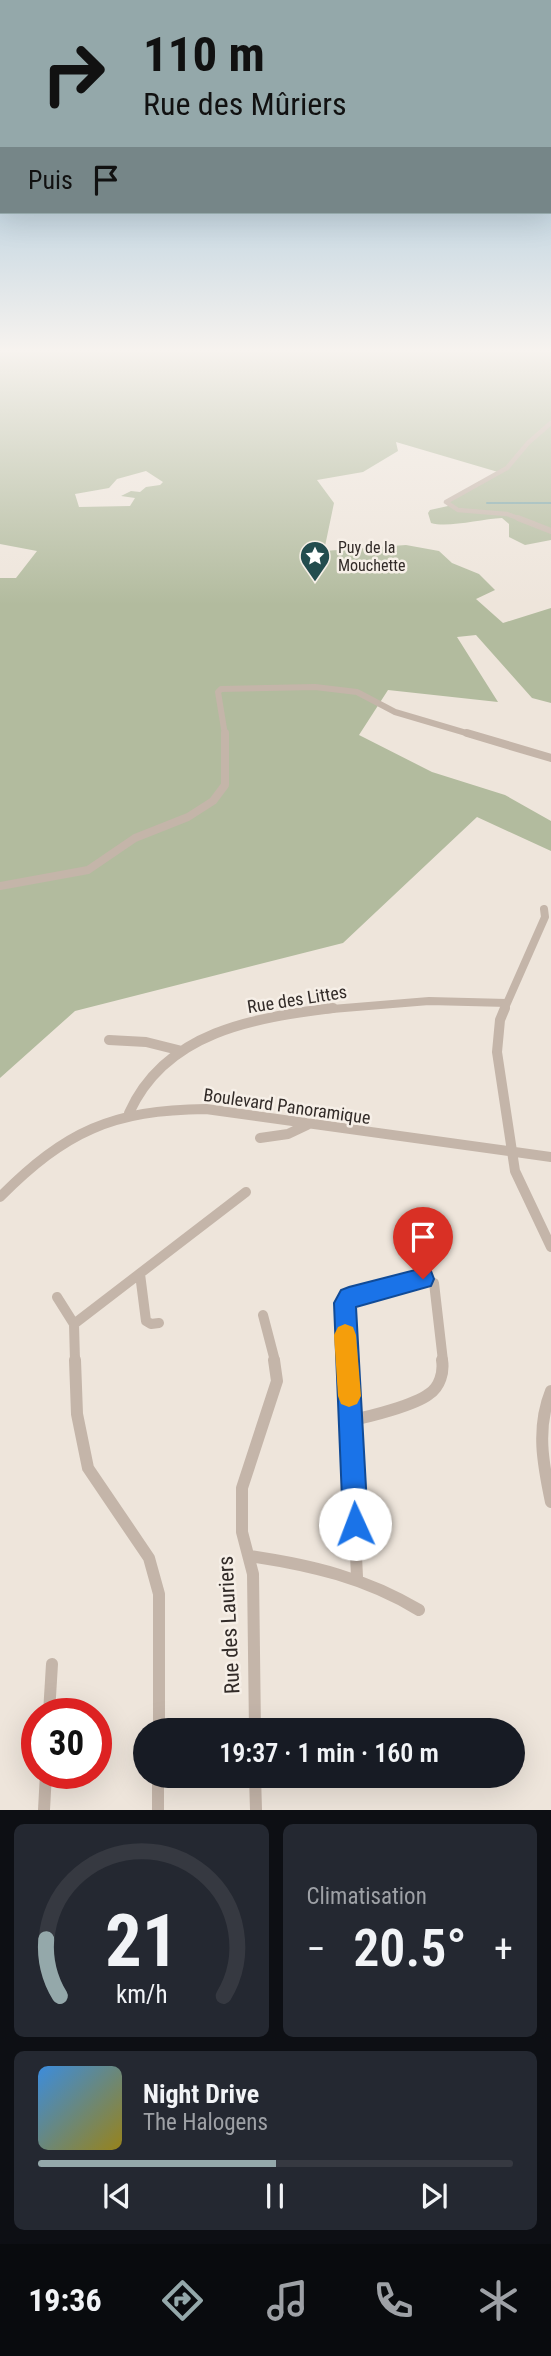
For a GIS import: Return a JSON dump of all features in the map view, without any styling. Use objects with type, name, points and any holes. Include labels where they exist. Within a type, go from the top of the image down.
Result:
[{"type":"street","points":[[537,435],[507,468],[446,502],[449,506],[465,510],[507,513],[551,531]]},
{"type":"street","points":[[0,887],[88,870],[135,838],[188,817],[213,801],[222,792],[225,776],[226,739],[218,692],[221,689],[315,687],[357,692],[395,712],[551,758]]},
{"type":"street","points":[[544,909],[545,918],[500,1020],[497,1052],[515,1171],[551,1247]]},
{"type":"street","name":"Rue des Littes","points":[[129,1113],[134,1099],[181,1051],[214,1032],[253,1020],[380,1002],[507,1003]]},
{"type":"street","points":[[109,1040],[135,1040],[167,1045],[181,1051]]},
{"type":"street","name":"Boulevard Panoramique","points":[[0,1197],[44,1154],[90,1128],[129,1113],[179,1108],[206,1109],[551,1157]]},
{"type":"street","points":[[260,1138],[288,1134],[309,1125]]},
{"type":"street","points":[[74,1324],[246,1192]]},
{"type":"street","points":[[140,1274],[146,1321],[151,1324],[159,1323]]},
{"type":"street","points":[[351,1420],[369,1417],[430,1394],[440,1381],[443,1365],[434,1283],[423,1279],[349,1298],[345,1303],[357,1577]]},
{"type":"street","points":[[57,1297],[74,1324],[77,1414],[88,1468],[149,1558],[159,1594],[159,1718]]},
{"type":"street","name":"Rue des Lauriers","points":[[255,1718],[250,1556],[242,1532],[242,1488],[277,1381],[273,1348],[263,1315]]},
{"type":"street","points":[[551,1391],[544,1405],[540,1442],[551,1502]]},
{"type":"street","points":[[250,1556],[305,1564],[357,1577],[390,1590],[418,1610]]},
{"type":"street","points":[[50,1698],[52,1664]]},
{"type":"street","points":[[158,1788],[158,1810]]},
{"type":"street","points":[[255,1788],[256,1810]]},
{"type":"street","points":[[44,1810],[45,1789]]},
{"type":"green space","points":[[0,435],[551,435],[551,540],[525,545],[509,537],[509,524],[502,518],[455,524],[431,523],[428,513],[430,510],[448,506],[446,502],[498,472],[396,442],[398,451],[363,472],[317,480],[334,503],[324,551],[406,545],[439,551],[452,563],[479,574],[495,590],[476,599],[503,623],[551,608],[551,703],[532,698],[476,635],[457,637],[498,702],[388,690],[359,735],[432,772],[505,795],[551,821],[551,851],[477,817],[343,943],[75,1011],[0,1078],[0,578],[16,578],[37,551],[0,544]],"holes":[[[146,471],[163,482],[121,496],[135,498],[130,506],[79,507],[75,494],[109,488],[117,479]]]},
{"type":"waterway","points":[[487,503],[551,503]]},
{"type":"slow traffic","points":[[345,1335],[349,1396]]},
{"type":"place","name":"Puy de la Mouchette","points":[[315,583]]},
{"type":"route","points":[[355,1524],[345,1303],[349,1298],[423,1279]]}]
